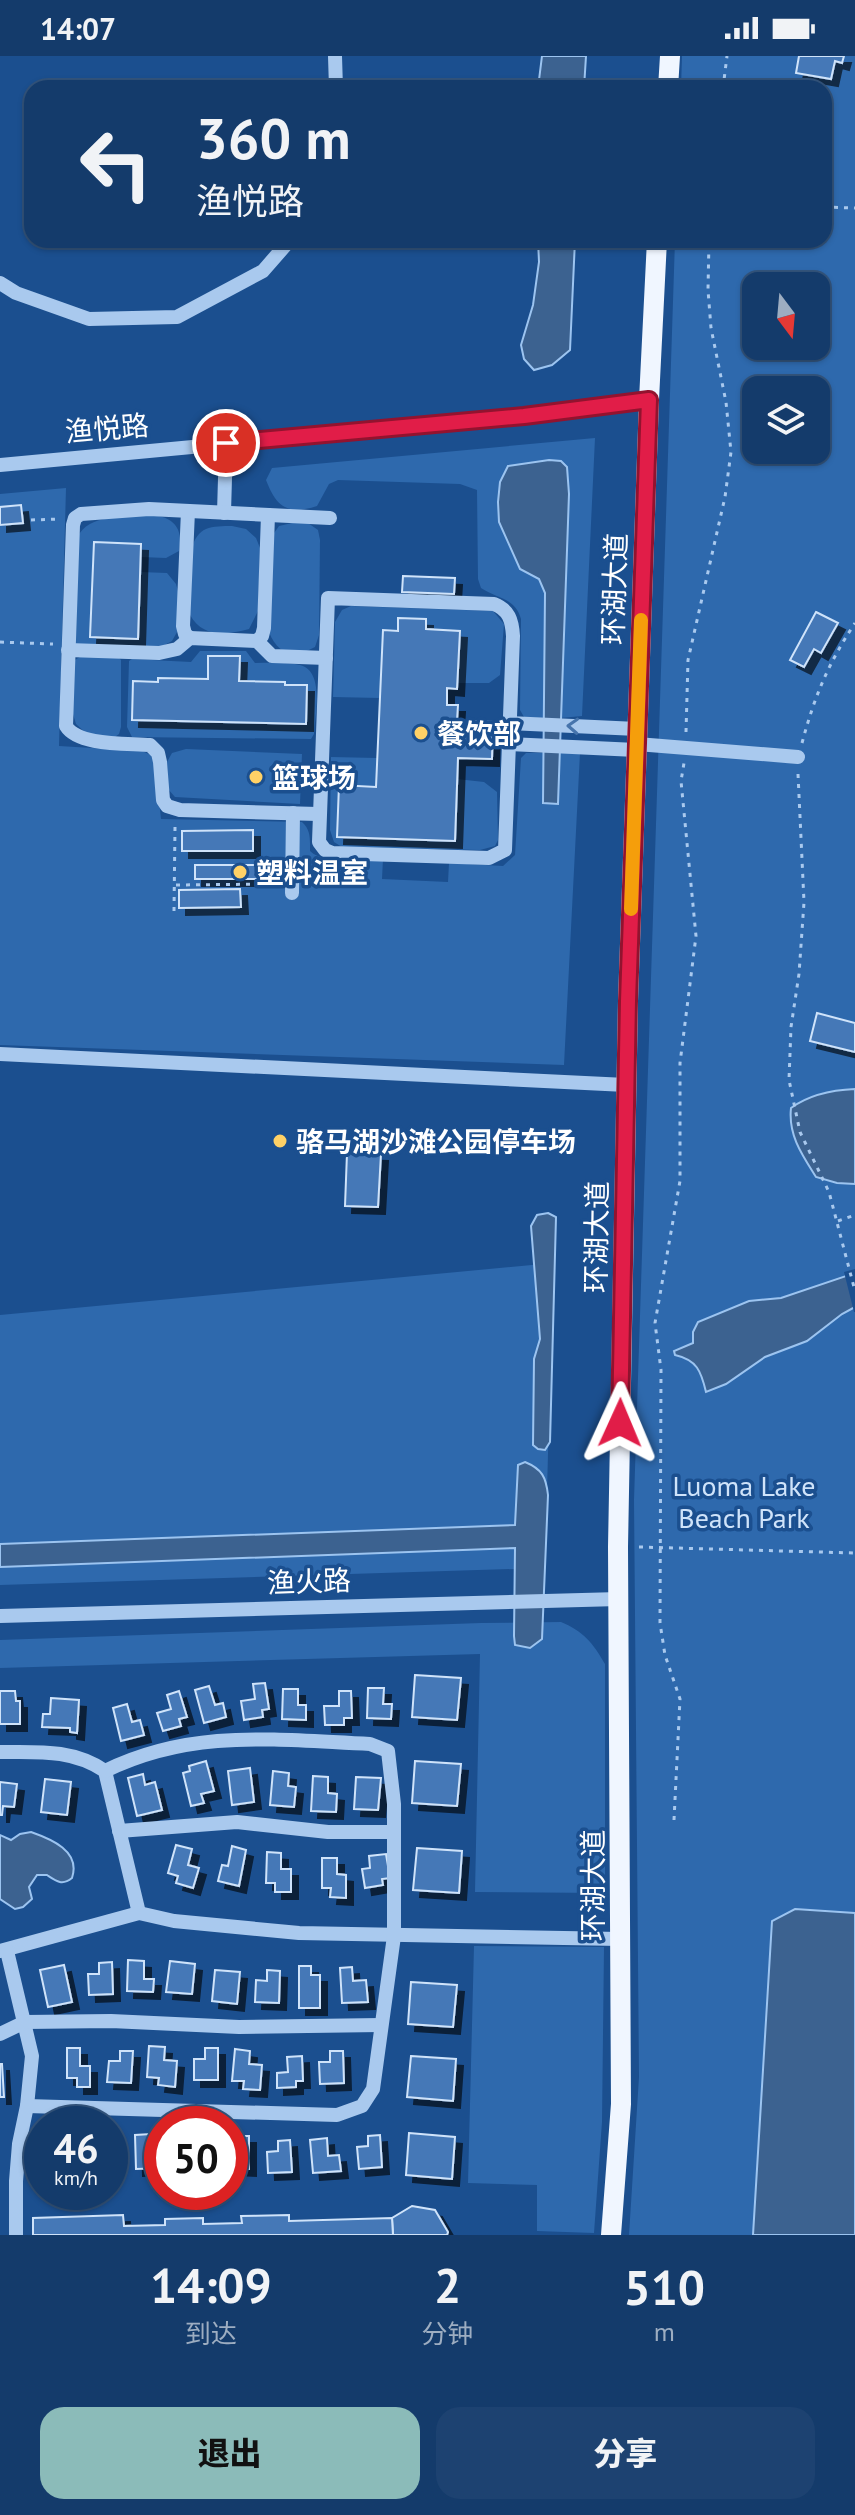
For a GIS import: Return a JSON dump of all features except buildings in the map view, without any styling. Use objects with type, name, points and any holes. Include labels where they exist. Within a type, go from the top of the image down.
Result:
[{"type":"main road","points":[[668,80],[670,56]]},
{"type":"main road","name":"环湖大道","points":[[611,2235],[621,2104],[618,1547],[626,1085],[657,248]]},
{"type":"street","points":[[335,56],[336,80]]},
{"type":"street","points":[[0,283],[16,293],[89,319],[177,317],[263,271],[283,248]]},
{"type":"street","name":"渔悦路","points":[[0,465],[524,416],[649,400]]},
{"type":"street","points":[[224,513],[226,443]]},
{"type":"street","points":[[318,814],[180,810],[167,806],[163,800],[158,753],[150,745],[83,739],[71,734],[66,726],[68,647],[74,520],[81,514],[149,509],[330,518]]},
{"type":"street","points":[[188,511],[185,634],[190,638],[257,641],[272,656],[326,658]]},
{"type":"street","points":[[257,641],[264,628],[268,515]]},
{"type":"street","points":[[328,598],[494,604],[504,608],[512,624],[509,723],[505,850],[497,856],[332,853],[319,842],[328,598]]},
{"type":"street","points":[[68,647],[159,653],[177,649],[190,638]]},
{"type":"street","points":[[509,723],[685,748],[798,757]]},
{"type":"street","points":[[509,744],[637,741]]},
{"type":"street","points":[[292,889],[293,813]]},
{"type":"street","points":[[0,1054],[626,1085]]},
{"type":"street","name":"渔火路","points":[[0,1616],[619,1599]]},
{"type":"street","points":[[105,1771],[166,1747],[240,1738],[370,1744],[388,1751],[394,1804],[394,1936],[373,2089],[369,2099],[362,2106],[337,2115],[128,2109]]},
{"type":"street","points":[[0,1752],[70,1754],[88,1760],[105,1771],[139,1913]]},
{"type":"street","points":[[119,1831],[237,1822],[328,1832],[394,1832]]},
{"type":"street","points":[[27,2106],[32,2056],[3,1951],[139,1913],[174,1921],[245,1929],[394,1936],[620,1939]]},
{"type":"street","points":[[0,2034],[25,2022],[111,2021],[239,2027],[381,2025]]},
{"type":"street","points":[[16,2235],[19,2144],[24,2120]]},
{"type":"street","points":[[0,2214],[16,2214]]},
{"type":"path","points":[[724,80],[727,56]]},
{"type":"path","points":[[832,207],[855,208]]},
{"type":"path","points":[[674,1820],[680,1699],[665,1655],[660,1623],[661,1370],[655,1323],[680,1181],[680,1063],[696,936],[681,781],[688,660],[725,497],[731,452],[726,402],[711,328],[709,248]]},
{"type":"path","points":[[31,520],[74,520]]},
{"type":"path","points":[[855,623],[833,657],[814,697],[798,757],[804,902],[799,974],[791,1027],[789,1080],[800,1132],[829,1192],[855,1291]]},
{"type":"path","points":[[0,642],[68,647]]},
{"type":"path","points":[[174,911],[175,827]]},
{"type":"path","points":[[174,885],[292,889]]},
{"type":"path","points":[[838,1221],[855,1215]]},
{"type":"path","points":[[618,1547],[855,1553]]},
{"type":"green space","name":"Luoma Lake Beach Park","points":[[682,56],[855,56],[855,2235],[629,2235],[639,2077],[634,1500],[675,248],[832,248],[832,80],[681,80]]},
{"type":"green space","points":[[595,438],[582,716],[550,719],[524,717],[520,710],[521,619],[510,602],[481,588],[478,579],[477,490],[460,484],[338,480],[329,484],[317,506],[298,510],[279,502],[266,480],[272,468]]},
{"type":"green space","points":[[66,488],[59,746],[142,751],[151,755],[155,762],[161,819],[302,822],[310,839],[310,851],[317,856],[335,860],[383,859],[382,879],[448,882],[449,863],[503,866],[515,855],[521,758],[526,753],[580,753],[564,1065],[0,1045],[0,494]]},
{"type":"green space","points":[[150,515],[165,518],[175,525],[180,536],[179,551],[166,558],[141,557],[141,544],[94,542],[90,637],[137,639],[140,572],[167,573],[176,584],[179,595],[177,632],[172,641],[159,648],[76,645],[77,538],[90,524],[99,520]]},
{"type":"green space","points":[[308,523],[318,530],[320,540],[319,635],[315,647],[294,654],[277,646],[269,632],[272,536],[279,526]]},
{"type":"green space","points":[[232,526],[246,529],[256,538],[260,548],[258,611],[249,629],[216,633],[201,628],[190,615],[190,555],[198,535],[206,529]]},
{"type":"green space","points":[[351,606],[493,611],[504,624],[500,675],[489,683],[457,683],[459,631],[383,630],[380,698],[333,697],[335,622],[342,610]]},
{"type":"green space","points":[[200,651],[246,651],[255,663],[289,663],[308,669],[313,676],[317,695],[311,739],[132,737],[127,727],[129,661],[191,662]]},
{"type":"green space","points":[[80,657],[118,657],[121,660],[121,727],[115,737],[88,735],[76,724],[73,714],[73,661]]},
{"type":"green space","name":"篮球场","points":[[186,749],[302,754],[300,804],[175,797],[168,789],[167,762],[172,753]]},
{"type":"green space","points":[[331,757],[377,758],[376,787],[339,786],[337,837],[454,841],[457,779],[484,782],[497,792],[498,840],[495,846],[480,850],[342,847],[334,842],[330,830]]},
{"type":"green space","points":[[553,1263],[545,1568],[0,1585],[0,1315]]},
{"type":"green space","points":[[561,1622],[587,1638],[605,1664],[605,1893],[475,1892],[480,1654],[0,1668],[0,1640]]},
{"type":"green space","points":[[474,1946],[604,1947],[602,2122],[594,2233],[537,2231],[537,2185],[468,2183]]},
{"type":"shaded area","points":[[542,56],[586,56],[584,80],[539,80]]},
{"type":"shaded area","points":[[538,248],[575,248],[570,350],[552,365],[534,370],[524,359],[521,345],[533,305]]},
{"type":"shaded area","points":[[561,461],[567,467],[569,494],[558,804],[543,803],[545,593],[539,579],[520,569],[499,522],[498,502],[500,482],[508,466]]},
{"type":"shaded area","points":[[855,1089],[855,1184],[816,1177],[794,1136],[791,1108],[822,1094]]},
{"type":"shaded area","points":[[548,1213],[556,1217],[550,1442],[545,1450],[533,1445],[534,1359],[540,1339],[531,1226],[537,1215]]},
{"type":"shaded area","points":[[855,1273],[855,1307],[807,1341],[765,1357],[726,1384],[706,1392],[693,1363],[675,1355],[674,1351],[693,1343],[693,1332],[698,1322],[749,1301],[781,1298]]},
{"type":"shaded area","points":[[525,1462],[542,1474],[548,1495],[542,1639],[530,1648],[515,1645],[515,1548],[0,1567],[0,1544],[515,1525],[518,1465]]},
{"type":"shaded area","points":[[31,1832],[47,1838],[68,1853],[74,1869],[72,1878],[62,1882],[47,1875],[37,1875],[29,1887],[32,1899],[15,1909],[0,1899],[0,1835],[11,1840]]},
{"type":"shaded area","points":[[795,1909],[855,1913],[855,2235],[753,2235],[772,1921]]},
{"type":"pier","points":[[855,1269],[855,1312],[854,1312],[844,1272]]},
{"type":"slow traffic","points":[[631,909],[641,620]]},
{"type":"place","name":"餐饮部","points":[[421,733]]},
{"type":"place","name":"篮球场","points":[[256,777]]},
{"type":"place","name":"塑料温室","points":[[240,872]]},
{"type":"place","name":"骆马湖沙滩公园停车场","points":[[280,1141]]},
{"type":"route","points":[[226,443],[524,416],[649,400],[628,1001],[620,1423]]}]
